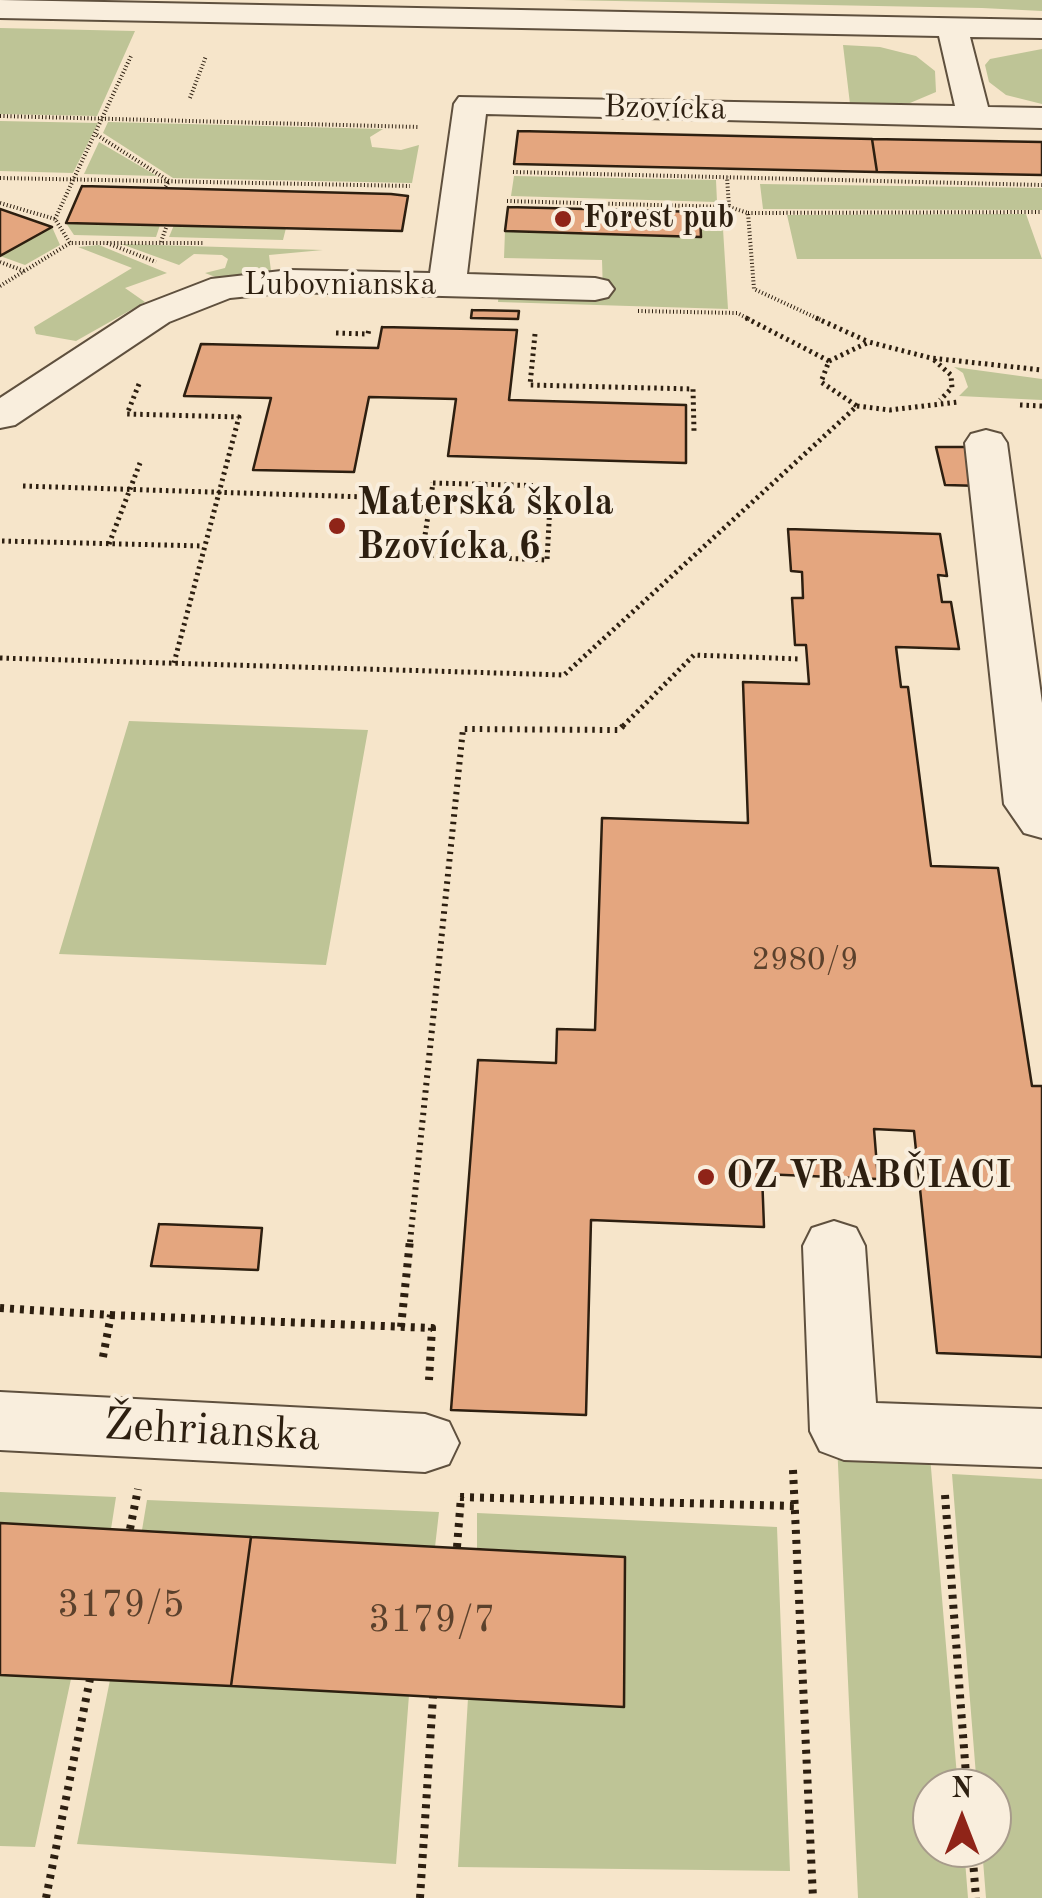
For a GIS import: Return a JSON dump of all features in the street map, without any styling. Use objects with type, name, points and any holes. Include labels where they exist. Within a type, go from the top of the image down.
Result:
[{"type":"street","points":[[0,9],[1042,29]]},
{"type":"street","points":[[844,25],[962,70]]},
{"type":"street","points":[[952,27],[974,116]]},
{"type":"street","name":"Bzovícka","points":[[447,285],[471,104],[1042,118]]},
{"type":"street","name":"Ľubovnianska","points":[[0,416],[155,314],[224,288],[274,281],[596,289]]},
{"type":"street","points":[[989,417],[1030,804],[1042,820]]},
{"type":"street","points":[[834,1246],[844,1431],[1042,1438]]},
{"type":"street","name":"Žehrianska","points":[[0,1421],[425,1442]]},
{"type":"path","points":[[54,220],[136,46]]},
{"type":"path","points":[[190,98],[207,55]]},
{"type":"path","points":[[0,116],[427,129]]},
{"type":"path","points":[[97,134],[168,182]]},
{"type":"path","points":[[0,178],[428,187],[462,170],[1042,185]]},
{"type":"path","points":[[727,177],[728,208]]},
{"type":"path","points":[[165,188],[168,182]]},
{"type":"path","points":[[332,192],[334,185]]},
{"type":"path","points":[[501,201],[728,208],[748,213],[1042,212]]},
{"type":"path","points":[[0,203],[54,220],[70,243]]},
{"type":"path","points":[[748,213],[754,288],[869,342],[931,358],[1042,370]]},
{"type":"path","points":[[160,242],[167,226]]},
{"type":"path","points":[[0,286],[70,243],[217,244]]},
{"type":"path","points":[[0,262],[25,271]]},
{"type":"path","points":[[328,332],[368,334],[372,315]]},
{"type":"path","points":[[536,330],[530,385],[694,390],[694,431]]},
{"type":"path","points":[[829,361],[869,342]]},
{"type":"path","points":[[931,358],[951,374],[952,388],[939,401]]},
{"type":"path","points":[[140,382],[127,414],[239,417],[174,663]]},
{"type":"path","points":[[0,658],[564,675],[857,406],[890,410],[939,401],[989,417],[1042,406]]},
{"type":"path","points":[[109,544],[140,463]]},
{"type":"path","points":[[432,484],[551,486],[547,560],[422,556],[430,498],[432,484]]},
{"type":"path","points":[[23,486],[430,498]]},
{"type":"path","points":[[2,541],[203,546]]},
{"type":"path","points":[[401,1327],[463,728],[618,730],[694,655],[800,659]]},
{"type":"path","points":[[0,1308],[432,1328],[425,1442]]},
{"type":"path","points":[[90,1425],[111,1315]]},
{"type":"path","points":[[813,1898],[789,1432],[844,1431]]},
{"type":"path","points":[[941,1434],[966,1768]]},
{"type":"path","points":[[130,1529],[139,1483]]},
{"type":"path","points":[[457,1546],[461,1497]]},
{"type":"path","points":[[46,1898],[90,1678]]},
{"type":"path","points":[[420,1898],[432,1697]]},
{"type":"path","points":[[974,1868],[976,1898]]},
{"type":"green space","points":[[563,0],[1042,0],[1042,11],[982,8]]},
{"type":"green space","points":[[0,28],[135,31],[97,116],[0,114]]},
{"type":"green space","points":[[843,45],[880,47],[916,56],[935,71],[936,92],[910,103],[850,104]]},
{"type":"green space","points":[[1042,49],[1042,104],[1006,95],[989,82],[985,65],[990,59]]},
{"type":"green space","points":[[0,121],[98,123],[73,173],[0,171]]},
{"type":"green space","points":[[108,122],[383,129],[370,137],[372,147],[401,150],[419,145],[412,183],[173,178],[103,133]]},
{"type":"green space","points":[[99,142],[157,176],[84,174]]},
{"type":"green space","points":[[514,176],[716,180],[717,202],[511,196]]},
{"type":"green space","points":[[760,184],[1042,188],[1042,210],[763,209]]},
{"type":"green space","points":[[700,212],[722,213],[728,309],[498,302],[499,291],[603,294],[602,260],[504,258],[505,231],[700,237]]},
{"type":"green space","points":[[1026,214],[1042,259],[797,259],[787,215]]},
{"type":"green space","points":[[66,223],[160,225],[156,237],[74,235]]},
{"type":"green space","points":[[174,225],[286,228],[283,240],[169,237]]},
{"type":"green space","points":[[52,227],[60,245],[25,265],[0,256]]},
{"type":"green space","points":[[121,244],[323,250],[269,255],[271,271],[218,278],[205,273],[225,268],[228,259],[222,255],[194,254],[179,265]]},
{"type":"green space","points":[[99,245],[167,273],[125,288],[145,302],[76,341],[36,334],[34,327],[132,268],[78,247]]},
{"type":"green space","points":[[954,367],[1042,379],[1042,400],[959,396],[968,387],[963,373]]},
{"type":"green space","points":[[129,721],[368,730],[326,965],[59,954]]},
{"type":"green space","points":[[837,1443],[929,1444],[956,1768],[912,1768],[912,1868],[966,1868],[968,1898],[858,1898]]},
{"type":"green space","points":[[952,1474],[1042,1479],[1042,1898],[986,1898],[984,1868],[1012,1868],[1012,1768],[975,1768]]},
{"type":"green space","points":[[0,1492],[116,1497],[111,1529],[0,1523]]},
{"type":"green space","points":[[147,1500],[439,1512],[435,1547],[142,1530]]},
{"type":"green space","points":[[477,1513],[777,1527],[790,1871],[458,1867],[468,1698],[624,1706],[625,1557],[477,1548]]},
{"type":"green space","points":[[0,1675],[71,1679],[35,1847],[0,1846]]},
{"type":"green space","points":[[110,1680],[409,1695],[396,1864],[77,1844]]},
{"type":"building","points":[[518,131],[872,139],[877,172],[514,164]]},
{"type":"building","points":[[872,139],[1042,142],[1042,175],[877,172]]},
{"type":"building","points":[[82,186],[408,196],[402,231],[66,223]]},
{"type":"building","points":[[508,207],[700,212],[701,237],[505,231]]},
{"type":"building","points":[[0,209],[52,227],[0,256]]},
{"type":"building","points":[[472,310],[519,311],[518,319],[471,318]]},
{"type":"building","points":[[382,327],[517,330],[509,400],[686,405],[686,463],[448,456],[456,399],[369,397],[354,472],[253,470],[271,398],[184,396],[201,344],[378,348]]},
{"type":"building","points":[[936,447],[973,447],[982,486],[945,485]]},
{"type":"building","points":[[788,529],[940,534],[947,576],[938,575],[942,602],[951,602],[959,649],[896,647],[901,687],[908,687],[931,866],[998,868],[1032,1086],[1042,1086],[1042,1357],[937,1353],[914,1131],[874,1129],[878,1179],[762,1174],[764,1227],[591,1220],[586,1415],[451,1410],[478,1060],[556,1063],[557,1029],[595,1030],[602,818],[748,823],[743,682],[809,684],[806,645],[795,645],[792,598],[803,598],[802,572],[791,571]]},
{"type":"building","points":[[159,1224],[262,1228],[258,1270],[151,1266]]},
{"type":"building","points":[[0,1523],[251,1537],[231,1686],[0,1675]]},
{"type":"building","points":[[251,1537],[625,1557],[624,1707],[231,1686]]},
{"type":"place","name":"Forest pub","points":[[563,219]]},
{"type":"place","name":"Materská škola Bzovícka 6","points":[[337,526]]},
{"type":"place","name":"OZ VRABČIACI","points":[[706,1177]]}]
